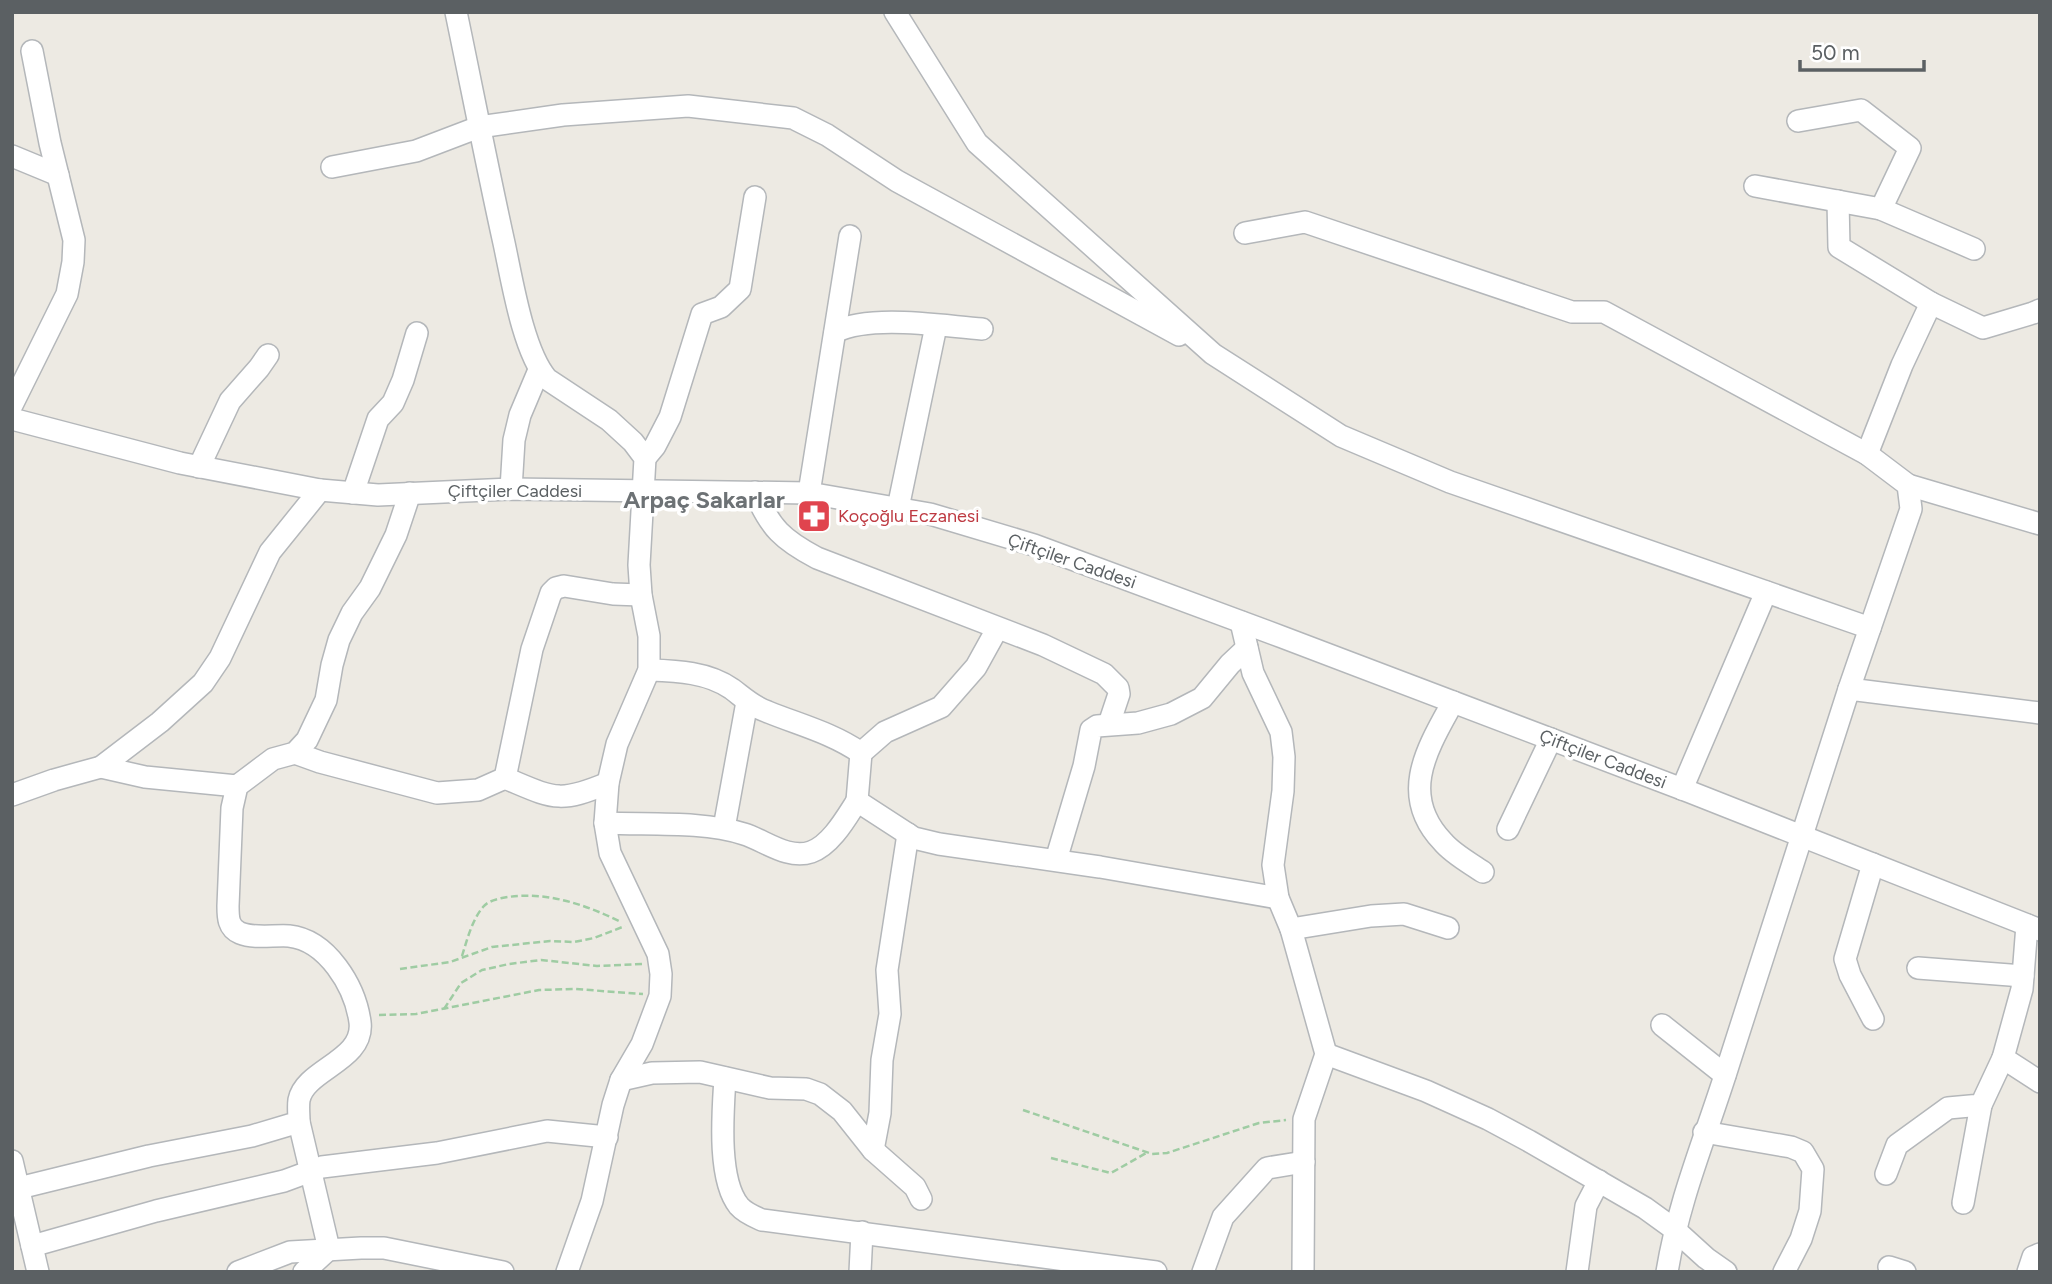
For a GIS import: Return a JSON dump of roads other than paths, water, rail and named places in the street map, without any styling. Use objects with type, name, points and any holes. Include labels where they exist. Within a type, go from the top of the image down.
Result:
[{"type":"street","points":[[456,12],[510,271],[525,333],[539,370],[547,379],[609,420],[633,442],[645,458]]},
{"type":"street","points":[[895,12],[977,143],[1213,354]]},
{"type":"street","points":[[12,405],[67,294],[74,240],[32,51]]},
{"type":"street","points":[[332,167],[416,151],[480,127],[563,115],[688,106],[793,118],[827,135],[897,181],[1213,354],[1341,436],[1450,482],[1870,628]]},
{"type":"street","points":[[1798,121],[1861,110],[1910,148],[1881,209]]},
{"type":"street","points":[[12,156],[58,175]]},
{"type":"street","points":[[1755,186],[1881,209],[1974,249]]},
{"type":"street","points":[[567,1272],[592,1200],[621,1080],[642,1044],[660,996],[659,954],[610,853],[605,823],[608,783],[617,744],[649,670],[649,636],[641,595],[639,565],[645,458],[655,446],[670,418],[702,314],[721,307],[740,289],[755,197]]},
{"type":"street","points":[[1838,201],[1839,247],[1931,303],[1983,328],[2040,310]]},
{"type":"street","points":[[1245,233],[1305,222],[1572,312],[1604,312],[1867,454],[1908,485],[2040,524]]},
{"type":"street","points":[[809,493],[850,236]]},
{"type":"street","points":[[1867,454],[1902,365],[1931,303]]},
{"type":"street","points":[[835,332],[843,328],[886,322],[982,329]]},
{"type":"street","points":[[898,508],[936,326]]},
{"type":"street","points":[[353,493],[378,419],[393,403],[416,333]]},
{"type":"street","points":[[199,467],[230,401],[268,355]]},
{"type":"street","points":[[511,489],[514,440],[520,415],[539,370]]},
{"type":"street","name":"Çiftçiler Caddesi","points":[[12,419],[199,467],[320,490],[353,493],[511,489],[809,493],[930,514],[1034,545],[1241,622],[1682,789],[2033,928]]},
{"type":"street","points":[[1667,1272],[1674,1229],[1704,1132],[1911,509],[1908,485]]},
{"type":"street","points":[[12,795],[101,767],[160,722],[203,683],[220,658],[270,552],[320,490]]},
{"type":"street","points":[[755,492],[767,519],[793,545],[817,558],[1043,645],[1104,674],[1118,688],[1119,694],[1109,724]]},
{"type":"street","points":[[329,1249],[299,1122],[299,1100],[303,1091],[355,1044],[359,1034],[358,1017],[338,968],[317,946],[302,939],[249,935],[232,928],[228,919],[228,906],[232,808],[237,786],[273,759],[295,753],[316,725],[326,701],[339,639],[352,613],[370,588],[396,535],[410,493]]},
{"type":"street","points":[[505,778],[532,649],[551,593],[564,586],[613,594],[641,595]]},
{"type":"street","points":[[1682,789],[1766,592]]},
{"type":"street","points":[[1241,622],[1253,673],[1281,732],[1284,757],[1283,791],[1273,865],[1278,898],[1291,929],[1326,1054],[1304,1119],[1303,1272]]},
{"type":"street","points":[[605,823],[724,828],[748,835],[786,852],[810,853],[834,835],[857,801],[861,753],[885,732],[942,707],[976,667],[997,629]]},
{"type":"street","points":[[1056,860],[1084,766],[1091,730],[1097,726],[1138,723],[1160,717],[1202,698],[1247,648]]},
{"type":"street","points":[[649,670],[684,671],[712,679],[731,688],[747,702],[845,742],[861,753]]},
{"type":"street","points":[[1849,689],[2040,713]]},
{"type":"street","points":[[724,828],[747,702]]},
{"type":"street","points":[[1453,702],[1431,742],[1419,774],[1420,800],[1427,822],[1443,844],[1482,872]]},
{"type":"street","points":[[1508,828],[1551,739]]},
{"type":"street","points":[[295,753],[438,793],[478,790],[505,778],[551,797],[565,797],[608,783]]},
{"type":"street","points":[[101,767],[145,777],[237,786]]},
{"type":"street","points":[[857,801],[914,838],[958,848],[1056,860],[1278,898]]},
{"type":"street","points":[[873,1150],[880,1113],[882,1060],[890,1014],[887,970],[908,834]]},
{"type":"street","points":[[1873,864],[1845,959],[1850,975],[1873,1019]]},
{"type":"street","points":[[1291,929],[1371,916],[1404,914],[1448,928]]},
{"type":"street","points":[[1963,1203],[1982,1105],[2003,1058],[2022,989],[2033,928]]},
{"type":"street","points":[[1918,968],[2023,976]]},
{"type":"street","points":[[1662,1025],[1725,1074]]},
{"type":"street","points":[[1326,1054],[1426,1091],[1488,1119],[1645,1208],[1726,1272]]},
{"type":"street","points":[[2003,1058],[2040,1082]]},
{"type":"street","points":[[621,1080],[678,1070],[700,1072],[770,1088],[806,1089],[820,1094],[842,1111],[873,1150],[915,1186],[921,1199]]},
{"type":"street","points":[[725,1078],[724,1158],[733,1193],[740,1206],[762,1220],[862,1232],[1008,1262],[1156,1272]]},
{"type":"street","points":[[1886,1174],[1897,1145],[1948,1108],[1982,1105]]},
{"type":"street","points":[[19,1188],[149,1156],[252,1136],[299,1122]]},
{"type":"street","points":[[32,1246],[156,1211],[284,1181],[322,1167],[437,1153],[547,1131],[607,1137]]},
{"type":"street","points":[[1704,1132],[1791,1147],[1802,1152],[1813,1169],[1810,1211],[1801,1239],[1784,1272]]},
{"type":"street","points":[[12,1161],[38,1272]]},
{"type":"street","points":[[1203,1272],[1223,1217],[1266,1168],[1304,1162]]},
{"type":"street","points":[[1577,1272],[1586,1206],[1599,1181]]},
{"type":"street","points":[[860,1272],[862,1232]]},
{"type":"street","points":[[238,1272],[290,1252],[384,1248],[503,1272]]},
{"type":"street","points":[[304,1272],[329,1249]]},
{"type":"street","points":[[2028,1272],[2033,1257],[2040,1254]]},
{"type":"place","name":"Koçoğlu Eczanesi","points":[[814,516]]},
{"type":"district","name":"Arpaç Sakarlar","points":[[704,499]]}]
